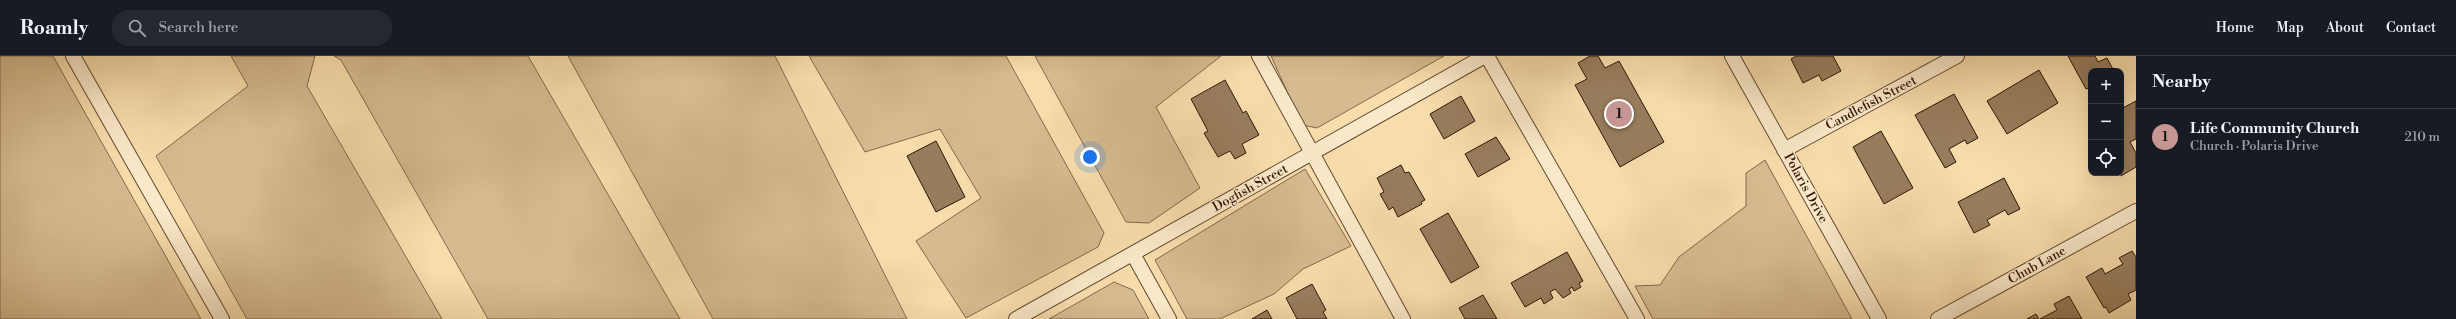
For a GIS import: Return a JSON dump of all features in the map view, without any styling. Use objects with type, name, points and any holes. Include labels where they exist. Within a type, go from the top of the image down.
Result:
[{"type":"street","points":[[73,56],[222,319]]},
{"type":"street","points":[[1259,56],[1403,319]]},
{"type":"street","points":[[1486,56],[1637,319]]},
{"type":"street","name":"Dogfish Street","points":[[1016,319],[1486,56]]},
{"type":"street","name":"Polaris Drive","points":[[1732,56],[1879,319]]},
{"type":"street","name":"Candlefish Street","points":[[1784,150],[1957,56]]},
{"type":"street","name":"Chub Lane","points":[[1938,319],[2136,211]]},
{"type":"street","points":[[1133,254],[1169,319]]},
{"type":"shaded area","points":[[0,56],[53,56],[201,319],[0,319]]},
{"type":"shaded area","points":[[231,56],[315,56],[307,86],[442,319],[247,319],[156,156],[248,86]]},
{"type":"shaded area","points":[[334,56],[528,56],[680,319],[488,319],[341,60]]},
{"type":"shaded area","points":[[568,56],[775,56],[907,319],[713,319]]},
{"type":"shaded area","points":[[809,56],[1006,56],[1104,233],[1098,247],[966,318],[916,241],[981,198],[940,129],[865,152]]},
{"type":"shaded area","points":[[1035,56],[1221,56],[1156,107],[1200,188],[1149,223],[1126,222]]},
{"type":"shaded area","points":[[1271,56],[1444,56],[1317,128],[1302,125]]},
{"type":"shaded area","points":[[1765,160],[1852,319],[1653,319],[1635,286],[1660,285],[1679,257],[1746,206],[1746,173]]},
{"type":"shaded area","points":[[1305,169],[1351,246],[1303,269],[1274,294],[1220,319],[1187,319],[1155,260]]},
{"type":"shaded area","points":[[1114,282],[1133,290],[1149,319],[1049,319]]},
{"type":"building","points":[[1590,56],[1598,56],[1605,68],[1619,61],[1664,142],[1620,167],[1575,85],[1587,79],[1578,63]]},
{"type":"building","points":[[1796,56],[1833,56],[1841,71],[1822,81],[1819,75],[1803,83],[1791,59]]},
{"type":"building","points":[[2068,56],[2095,56],[2098,62],[2107,58],[2112,68],[2088,68],[2088,88],[2086,89]]},
{"type":"building","points":[[2039,70],[2058,103],[2007,134],[1987,101]]},
{"type":"building","points":[[1225,80],[1243,113],[1246,111],[1259,135],[1242,144],[1246,153],[1235,159],[1230,151],[1218,157],[1204,133],[1208,131],[1191,99]]},
{"type":"building","points":[[1954,94],[1978,138],[1967,144],[1965,140],[1949,149],[1956,162],[1945,168],[1915,115]]},
{"type":"building","points":[[1461,96],[1475,121],[1444,139],[1430,114]]},
{"type":"building","points":[[2136,101],[2136,139],[2130,142],[2136,153],[2136,167],[2124,174],[2124,140],[2124,107]]},
{"type":"building","points":[[1881,131],[1913,188],[1884,204],[1853,147]]},
{"type":"building","points":[[1496,137],[1510,159],[1478,177],[1465,154]]},
{"type":"building","points":[[936,141],[965,197],[936,212],[907,156]]},
{"type":"building","points":[[1401,165],[1405,173],[1409,172],[1425,200],[1421,202],[1422,204],[1398,217],[1393,207],[1389,210],[1380,194],[1384,192],[1377,178]]},
{"type":"building","points":[[2004,178],[2020,209],[2008,215],[2005,210],[1987,220],[1990,225],[1974,233],[1958,202]]},
{"type":"building","points":[[1448,213],[1479,267],[1451,283],[1420,229]]},
{"type":"building","points":[[2132,251],[2136,257],[2136,290],[2128,294],[2131,300],[2109,313],[2106,307],[2104,308],[2086,277],[2102,268],[2105,274],[2123,264],[2119,258]]},
{"type":"building","points":[[1567,252],[1583,281],[1579,283],[1581,287],[1574,291],[1572,287],[1569,289],[1571,293],[1563,298],[1555,289],[1550,292],[1553,298],[1544,304],[1541,298],[1525,307],[1511,283]]},
{"type":"building","points":[[1312,284],[1326,310],[1323,312],[1327,319],[1297,319],[1286,298]]},
{"type":"building","points":[[1483,295],[1497,319],[1465,319],[1459,308]]},
{"type":"building","points":[[2069,296],[2082,319],[2040,319],[2057,310],[2054,304]]},
{"type":"building","points":[[1267,310],[1272,319],[1252,319]]},
{"type":"building","points":[[2036,314],[2039,319],[2027,319]]},
{"type":"place","name":"Life Community Church","points":[[1619,114]]}]
